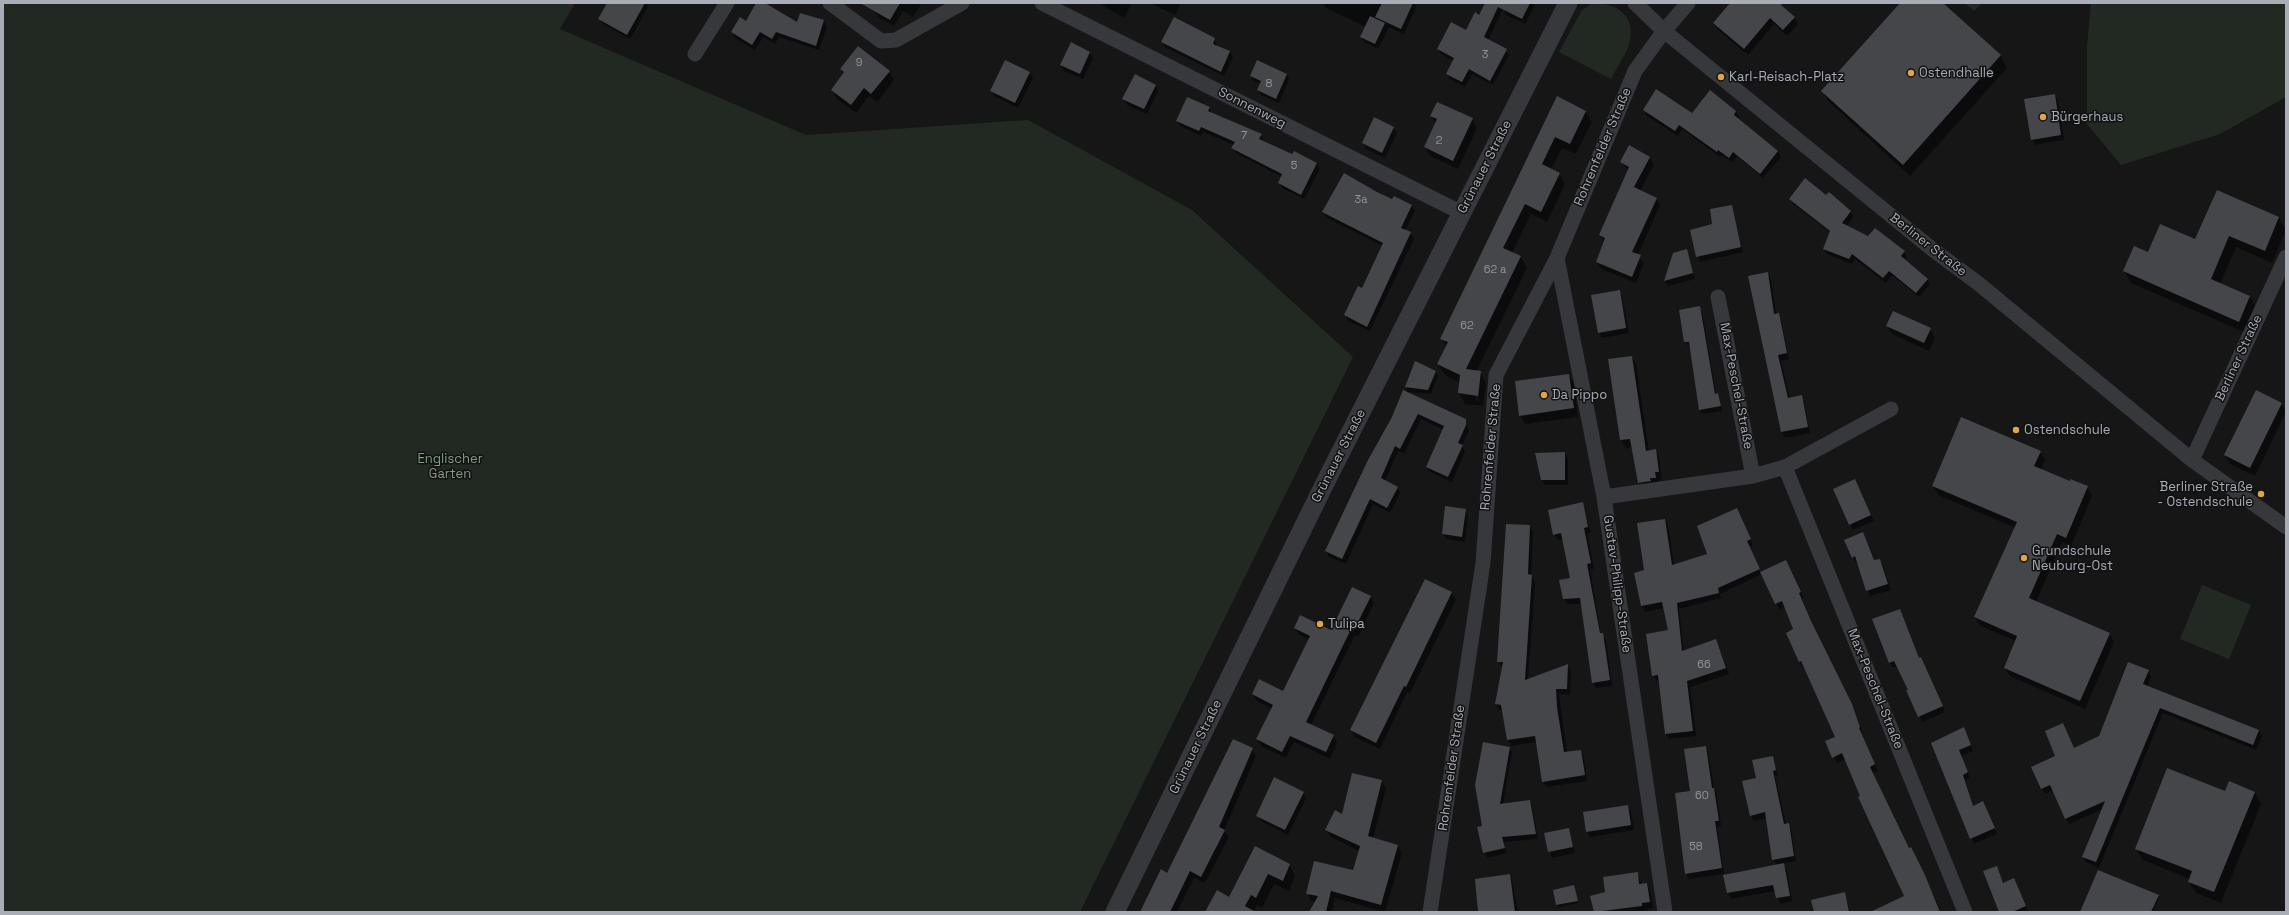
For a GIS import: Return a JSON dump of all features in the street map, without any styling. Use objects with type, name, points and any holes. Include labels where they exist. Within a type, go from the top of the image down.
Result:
[{"type":"street","points":[[695,54],[726,3]]},
{"type":"street","points":[[830,3],[881,41],[896,40],[962,3]]},
{"type":"street","name":"Sonnenweg","points":[[1042,3],[1462,213]]},
{"type":"street","name":"Grünauer Straße","points":[[1116,912],[1324,485],[1568,3]]},
{"type":"street","points":[[1635,3],[1664,30]]},
{"type":"street","name":"Rohrenfelder Straße","points":[[1430,912],[1482,563],[1496,375],[1558,258],[1635,71],[1664,30],[1688,3]]},
{"type":"street","name":"Berliner Straße","points":[[1664,30],[1932,249],[1979,284],[2192,460],[2286,527]]},
{"type":"street","name":"Berliner Straße","points":[[2192,460],[2286,256]]},
{"type":"street","name":"Gustav-Philipp-Straße","points":[[1558,258],[1604,497],[1665,912]]},
{"type":"street","name":"Max-Peschel-Straße","points":[[1718,297],[1753,476]]},
{"type":"street","points":[[1604,497],[1753,476],[1785,467],[1891,409]]},
{"type":"street","name":"Max-Peschel-Straße","points":[[1785,467],[1965,912]]},
{"type":"green space","name":"Englischer Garten","points":[[3,3],[575,3],[560,29],[806,135],[1028,120],[1192,210],[1353,357],[1080,912],[3,912]]},
{"type":"green space","points":[[1593,3],[1609,5],[1622,12],[1629,23],[1631,31],[1629,45],[1611,79],[1559,52],[1582,10]]},
{"type":"green space","points":[[1965,3],[1982,3],[1974,11]]},
{"type":"green space","points":[[2091,3],[2286,3],[2286,97],[2220,134],[2121,165],[2087,124],[2087,46]]},
{"type":"green space","points":[[2202,585],[2251,605],[2229,659],[2180,639]]},
{"type":"building","points":[[607,3],[645,3],[627,35],[598,19]]},
{"type":"building","points":[[756,3],[765,3],[797,22],[800,13],[824,20],[816,46],[776,32],[772,39],[760,32],[752,45],[731,32],[740,17],[746,21]]},
{"type":"building","points":[[860,3],[900,3],[890,20]]},
{"type":"building","points":[[1382,3],[1413,3],[1401,29],[1375,17]]},
{"type":"building","points":[[1485,3],[1530,3],[1522,19],[1498,7],[1484,37],[1507,49],[1490,81],[1469,69],[1462,82],[1446,74],[1454,58],[1437,49],[1451,22],[1466,30],[1475,12],[1479,15]]},
{"type":"building","points":[[1730,3],[1783,3],[1781,5],[1795,17],[1783,30],[1770,18],[1744,49],[1713,23]]},
{"type":"building","name":"Ostendhalle","points":[[1900,3],[1943,3],[2001,55],[1903,165],[1821,91]]},
{"type":"building","points":[[1370,16],[1385,23],[1375,44],[1360,37]]},
{"type":"building","points":[[1174,17],[1215,38],[1213,44],[1230,51],[1221,72],[1161,42]]},
{"type":"building","points":[[1071,42],[1090,52],[1080,74],[1060,65]]},
{"type":"building","points":[[858,46],[890,71],[871,94],[864,88],[851,105],[831,90],[844,72],[840,69]]},
{"type":"building","points":[[1005,60],[1030,72],[1015,103],[990,91]]},
{"type":"building","points":[[1257,60],[1287,74],[1276,99],[1257,90],[1261,81],[1250,76]]},
{"type":"building","points":[[1135,74],[1156,85],[1144,109],[1122,99]]},
{"type":"building","points":[[1656,89],[1692,113],[1710,90],[1736,111],[1734,115],[1778,151],[1760,174],[1733,152],[1729,158],[1718,150],[1717,152],[1679,125],[1675,131],[1643,110]]},
{"type":"building","name":"Bürgerhaus","points":[[2055,94],[2061,135],[2031,140],[2024,99]]},
{"type":"building","points":[[1557,96],[1586,111],[1570,144],[1555,137],[1542,164],[1560,173],[1541,212],[1525,204],[1503,248],[1521,256],[1466,369],[1481,371],[1478,396],[1458,393],[1460,375],[1437,364],[1448,342],[1440,339]]},
{"type":"building","points":[[1187,97],[1210,107],[1208,111],[1262,134],[1259,139],[1292,154],[1294,151],[1317,163],[1301,195],[1278,183],[1282,174],[1231,148],[1235,142],[1201,127],[1199,131],[1176,121]]},
{"type":"building","points":[[1437,102],[1473,118],[1453,161],[1424,147],[1437,119],[1430,116]]},
{"type":"building","points":[[1374,117],[1394,127],[1382,153],[1362,143]]},
{"type":"building","points":[[1629,145],[1650,157],[1634,187],[1657,198],[1632,252],[1641,255],[1632,277],[1596,262],[1605,238],[1599,235],[1629,167],[1620,162]]},
{"type":"building","points":[[1344,173],[1377,192],[1392,199],[1394,196],[1412,205],[1401,228],[1411,232],[1367,327],[1344,315],[1358,286],[1362,288],[1383,243],[1322,212]]},
{"type":"building","points":[[1805,178],[1826,195],[1829,192],[1851,211],[1842,223],[1868,236],[1875,228],[1905,251],[1901,256],[1928,279],[1916,293],[1889,271],[1883,278],[1852,254],[1849,259],[1823,249],[1830,231],[1789,199]]},
{"type":"building","points":[[2217,190],[2279,217],[2265,251],[2229,236],[2211,279],[2250,296],[2239,322],[2123,271],[2134,246],[2148,252],[2160,224],[2195,239]]},
{"type":"building","points":[[1732,205],[1741,247],[1696,257],[1690,230],[1712,224],[1710,209]]},
{"type":"building","points":[[1687,249],[1693,273],[1664,281],[1673,253]]},
{"type":"building","points":[[1768,272],[1774,314],[1779,313],[1787,353],[1778,355],[1788,398],[1802,395],[1808,427],[1781,432],[1748,276]]},
{"type":"building","points":[[1620,290],[1626,328],[1598,333],[1591,295]]},
{"type":"building","points":[[1700,306],[1715,394],[1718,393],[1721,406],[1699,410],[1689,342],[1684,342],[1679,310]]},
{"type":"building","points":[[1893,311],[1931,328],[1924,343],[1886,326]]},
{"type":"building","points":[[1632,356],[1646,451],[1656,449],[1659,472],[1655,472],[1656,478],[1650,478],[1651,481],[1638,483],[1630,439],[1620,440],[1608,359]]},
{"type":"building","points":[[1415,361],[1436,371],[1428,390],[1405,387]]},
{"type":"building","name":"Da Pippo","points":[[1569,374],[1574,408],[1519,416],[1515,381]]},
{"type":"building","points":[[1403,390],[1466,419],[1466,425],[1458,443],[1463,445],[1448,477],[1426,467],[1444,426],[1418,414],[1400,449],[1395,446],[1381,478],[1398,487],[1387,508],[1370,499],[1342,559],[1325,551],[1368,460],[1392,417]]},
{"type":"building","points":[[2256,390],[2282,403],[2250,468],[2224,455]]},
{"type":"building","name":"Grundschule Neuburg-Ost","points":[[1961,417],[2041,451],[2034,466],[2070,481],[2070,479],[2088,486],[2066,538],[2057,534],[2029,598],[2110,633],[2080,701],[2004,668],[2017,636],[1974,617],[2017,522],[1932,486]]},
{"type":"building","points":[[1565,452],[1565,480],[1541,480],[1535,453]]},
{"type":"building","points":[[1855,479],[1871,515],[1849,525],[1833,489]]},
{"type":"building","points":[[1583,502],[1588,527],[1584,528],[1591,563],[1587,564],[1600,633],[1603,633],[1610,680],[1592,683],[1580,598],[1563,599],[1559,580],[1570,578],[1561,533],[1553,535],[1548,510]]},
{"type":"building","points":[[1445,506],[1466,509],[1462,537],[1442,534]]},
{"type":"building","points":[[1737,508],[1751,539],[1747,541],[1760,569],[1718,588],[1719,593],[1677,603],[1682,651],[1716,639],[1726,668],[1687,681],[1693,731],[1665,734],[1658,675],[1652,676],[1646,634],[1668,630],[1662,602],[1641,606],[1634,573],[1644,570],[1637,523],[1665,519],[1672,565],[1707,554],[1697,526]]},
{"type":"building","points":[[1506,524],[1530,525],[1528,574],[1532,575],[1525,680],[1568,664],[1567,689],[1556,689],[1557,707],[1564,752],[1581,750],[1585,775],[1542,782],[1535,736],[1507,740],[1501,705],[1495,704],[1503,662],[1497,662]]},
{"type":"building","points":[[1863,532],[1874,560],[1880,559],[1888,584],[1866,591],[1855,556],[1852,558],[1844,540]]},
{"type":"building","points":[[1786,560],[1801,592],[1799,593],[1811,621],[1852,704],[1860,727],[1859,728],[1875,764],[1870,767],[1909,848],[1911,847],[1925,875],[1940,912],[1870,912],[1904,896],[1858,797],[1860,796],[1842,753],[1832,758],[1825,741],[1835,737],[1801,661],[1799,662],[1786,633],[1793,629],[1782,601],[1775,604],[1760,572]]},
{"type":"building","points":[[1425,579],[1452,592],[1406,687],[1404,686],[1376,743],[1350,730]]},
{"type":"building","points":[[1352,587],[1371,596],[1354,630],[1351,629],[1306,722],[1334,735],[1326,752],[1290,736],[1282,752],[1256,739],[1273,705],[1252,694],[1259,679],[1283,691],[1310,636],[1294,628],[1300,615],[1331,630]]},
{"type":"building","points":[[1900,609],[1919,658],[1921,657],[1943,706],[1918,717],[1906,690],[1908,690],[1894,661],[1889,663],[1872,619]]},
{"type":"building","points":[[2128,662],[2149,670],[2143,684],[2259,730],[2253,745],[2160,708],[2096,862],[2082,857],[2105,801],[2065,819],[2050,785],[2041,789],[2031,767],[2055,756],[2045,731],[2063,723],[2074,748],[2099,736]]},
{"type":"building","points":[[1964,727],[1971,745],[1959,750],[1968,772],[1963,775],[1973,806],[1983,801],[1995,828],[1970,839],[1931,743]]},
{"type":"building","points":[[1233,739],[1253,748],[1219,827],[1225,830],[1201,877],[1190,871],[1170,912],[1140,912],[1161,869],[1167,873]]},
{"type":"building","points":[[1483,742],[1510,747],[1500,804],[1530,800],[1536,834],[1502,837],[1505,848],[1483,853],[1477,827],[1482,826],[1475,785]]},
{"type":"building","points":[[1706,746],[1712,788],[1714,788],[1719,821],[1715,821],[1722,868],[1685,874],[1675,793],[1690,791],[1684,749]]},
{"type":"building","points":[[1773,756],[1776,770],[1773,771],[1784,824],[1789,823],[1794,856],[1772,860],[1765,812],[1750,816],[1742,781],[1756,778],[1752,760]]},
{"type":"building","points":[[2167,768],[2225,791],[2229,781],[2255,792],[2214,892],[2188,882],[2192,871],[2135,849]]},
{"type":"building","points":[[1352,773],[1382,780],[1368,836],[1398,845],[1381,905],[1331,891],[1326,912],[1309,912],[1318,896],[1306,894],[1314,861],[1353,870],[1360,846],[1325,830],[1335,810],[1342,814]]},
{"type":"building","points":[[1274,777],[1304,792],[1285,830],[1256,816]]},
{"type":"building","points":[[1628,805],[1631,825],[1586,832],[1583,812]]},
{"type":"building","points":[[1569,828],[1573,847],[1548,852],[1544,833]]},
{"type":"building","points":[[1255,846],[1290,864],[1283,881],[1268,874],[1256,898],[1251,895],[1245,906],[1256,912],[1205,912],[1217,890],[1229,897]]},
{"type":"building","points":[[1784,863],[1790,896],[1776,898],[1773,885],[1727,893],[1723,875]]},
{"type":"building","points":[[1997,866],[2003,883],[2014,878],[2026,906],[2012,912],[1999,912],[1983,871]]},
{"type":"building","points":[[2098,870],[2159,895],[2151,912],[2080,912]]},
{"type":"building","points":[[1638,872],[1639,884],[1647,883],[1650,902],[1642,903],[1642,906],[1594,912],[1590,896],[1605,892],[1603,877]]},
{"type":"building","points":[[1510,874],[1515,912],[1478,912],[1475,879]]},
{"type":"building","points":[[1574,885],[1578,901],[1556,905],[1553,890]]},
{"type":"building","points":[[1845,892],[1849,912],[1814,912],[1811,900]]},
{"type":"place","name":"Ostendhalle","points":[[1911,73]]},
{"type":"place","name":"Karl-Reisach-Platz","points":[[1721,77]]},
{"type":"place","name":"Bürgerhaus","points":[[2043,117]]},
{"type":"place","name":"Da Pippo","points":[[1544,395]]},
{"type":"place","name":"Ostendschule","points":[[2016,430]]},
{"type":"place","name":"Berliner Straße - Ostendschule","points":[[2261,494]]},
{"type":"place","name":"Grundschule Neuburg-Ost","points":[[2024,558]]},
{"type":"place","name":"Tulipa","points":[[1320,624]]}]
